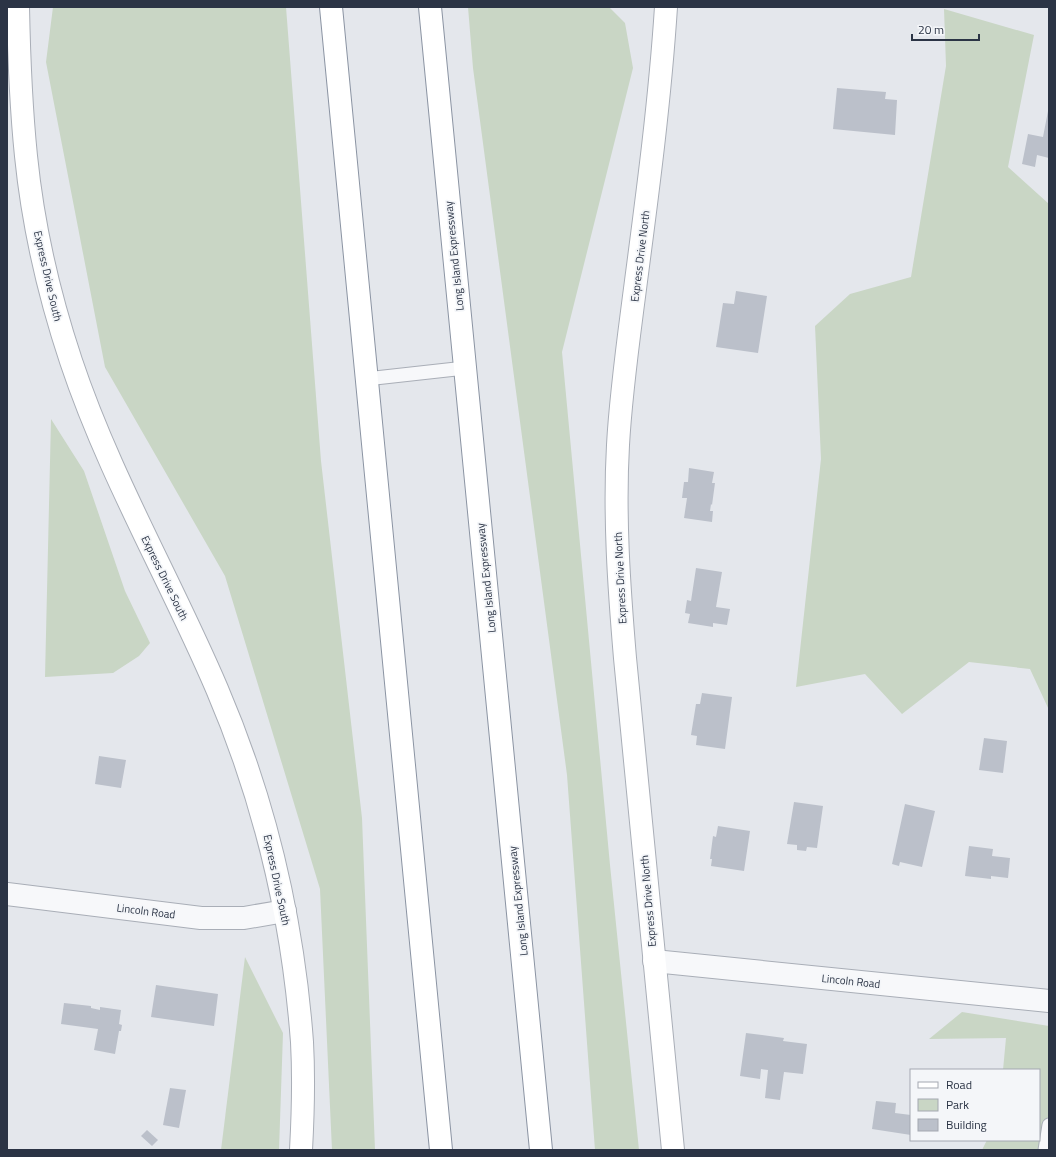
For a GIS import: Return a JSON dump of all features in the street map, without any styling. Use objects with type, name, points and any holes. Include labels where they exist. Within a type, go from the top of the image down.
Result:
[{"type":"main road","name":"Express Drive South","points":[[18,7],[26,159],[35,217],[56,311],[71,361],[103,446],[197,644],[233,728],[249,771],[263,816],[285,911],[293,956],[302,1042],[303,1083],[301,1150]]},
{"type":"main road","points":[[331,7],[441,1150]]},
{"type":"main road","name":"Long Island Expressway","points":[[430,7],[542,1150]]},
{"type":"main road","name":"Express Drive North","points":[[666,7],[648,191],[622,398],[616,496],[622,616],[673,1150]]},
{"type":"main road","points":[[432,1150],[435,1085]]},
{"type":"street","name":"Lincoln Road","points":[[7,894],[201,918],[244,918],[285,911]]},
{"type":"street","name":"Lincoln Road","points":[[654,961],[1049,1001]]},
{"type":"lane","points":[[366,379],[465,368]]},
{"type":"lane","points":[[1045,1150],[1049,1125]]},
{"type":"green space","points":[[53,7],[286,7],[321,461],[362,818],[375,1150],[332,1150],[320,889],[225,576],[105,367],[46,62]]},
{"type":"green space","points":[[468,7],[609,7],[625,23],[633,68],[562,352],[610,865],[639,1150],[595,1150],[567,775],[473,68]]},
{"type":"green space","points":[[944,9],[1034,35],[1008,167],[1049,204],[1049,710],[1030,669],[969,662],[902,714],[865,674],[796,687],[821,459],[815,326],[850,294],[911,277],[946,66]]},
{"type":"green space","points":[[51,419],[84,471],[125,591],[150,643],[139,656],[113,673],[45,677]]},
{"type":"green space","points":[[245,957],[283,1033],[279,1150],[221,1150]]},
{"type":"green space","points":[[962,1012],[1049,1026],[1049,1150],[982,1150],[986,1141],[1040,1141],[1040,1069],[1003,1069],[1006,1038],[929,1039]]},
{"type":"building","points":[[837,88],[886,92],[885,99],[897,100],[895,135],[833,129]]},
{"type":"building","points":[[1048,111],[1049,158],[1037,155],[1035,167],[1022,164],[1028,134],[1043,137]]},
{"type":"building","points":[[736,291],[767,296],[758,353],[716,347],[723,303],[734,304]]},
{"type":"building","points":[[689,468],[714,472],[712,483],[715,483],[710,511],[713,511],[712,522],[684,518],[687,498],[682,498],[684,482],[688,482]]},
{"type":"building","points":[[696,568],[722,572],[716,607],[730,609],[727,625],[713,623],[713,627],[688,623],[690,614],[685,613],[687,600],[691,601]]},
{"type":"building","points":[[702,693],[732,697],[725,749],[696,745],[697,736],[691,735],[696,704],[700,704]]},
{"type":"building","points":[[984,738],[1007,741],[1003,773],[979,770]]},
{"type":"building","points":[[99,756],[126,760],[121,788],[95,784]]},
{"type":"building","points":[[794,802],[823,806],[817,848],[807,847],[806,851],[797,850],[797,845],[787,844]]},
{"type":"building","points":[[905,804],[935,811],[922,867],[900,862],[899,866],[892,864]]},
{"type":"building","points":[[718,826],[750,831],[744,871],[711,866],[712,859],[710,859],[713,836],[716,837]]},
{"type":"building","points":[[969,846],[993,849],[992,856],[1010,858],[1008,878],[991,876],[991,879],[965,876]]},
{"type":"building","points":[[156,985],[218,994],[214,1026],[151,1017]]},
{"type":"building","points":[[64,1003],[91,1006],[91,1008],[100,1010],[100,1007],[121,1010],[119,1024],[122,1025],[121,1031],[119,1031],[115,1054],[94,1050],[98,1029],[61,1024]]},
{"type":"building","points":[[746,1033],[784,1038],[783,1041],[807,1044],[803,1074],[784,1072],[780,1100],[765,1098],[768,1070],[761,1069],[760,1079],[740,1076]]},
{"type":"building","points":[[170,1088],[186,1090],[179,1128],[163,1125]]},
{"type":"building","points":[[876,1101],[896,1103],[895,1113],[910,1115],[910,1135],[872,1129]]},
{"type":"building","points":[[147,1130],[158,1140],[152,1146],[141,1136]]}]
